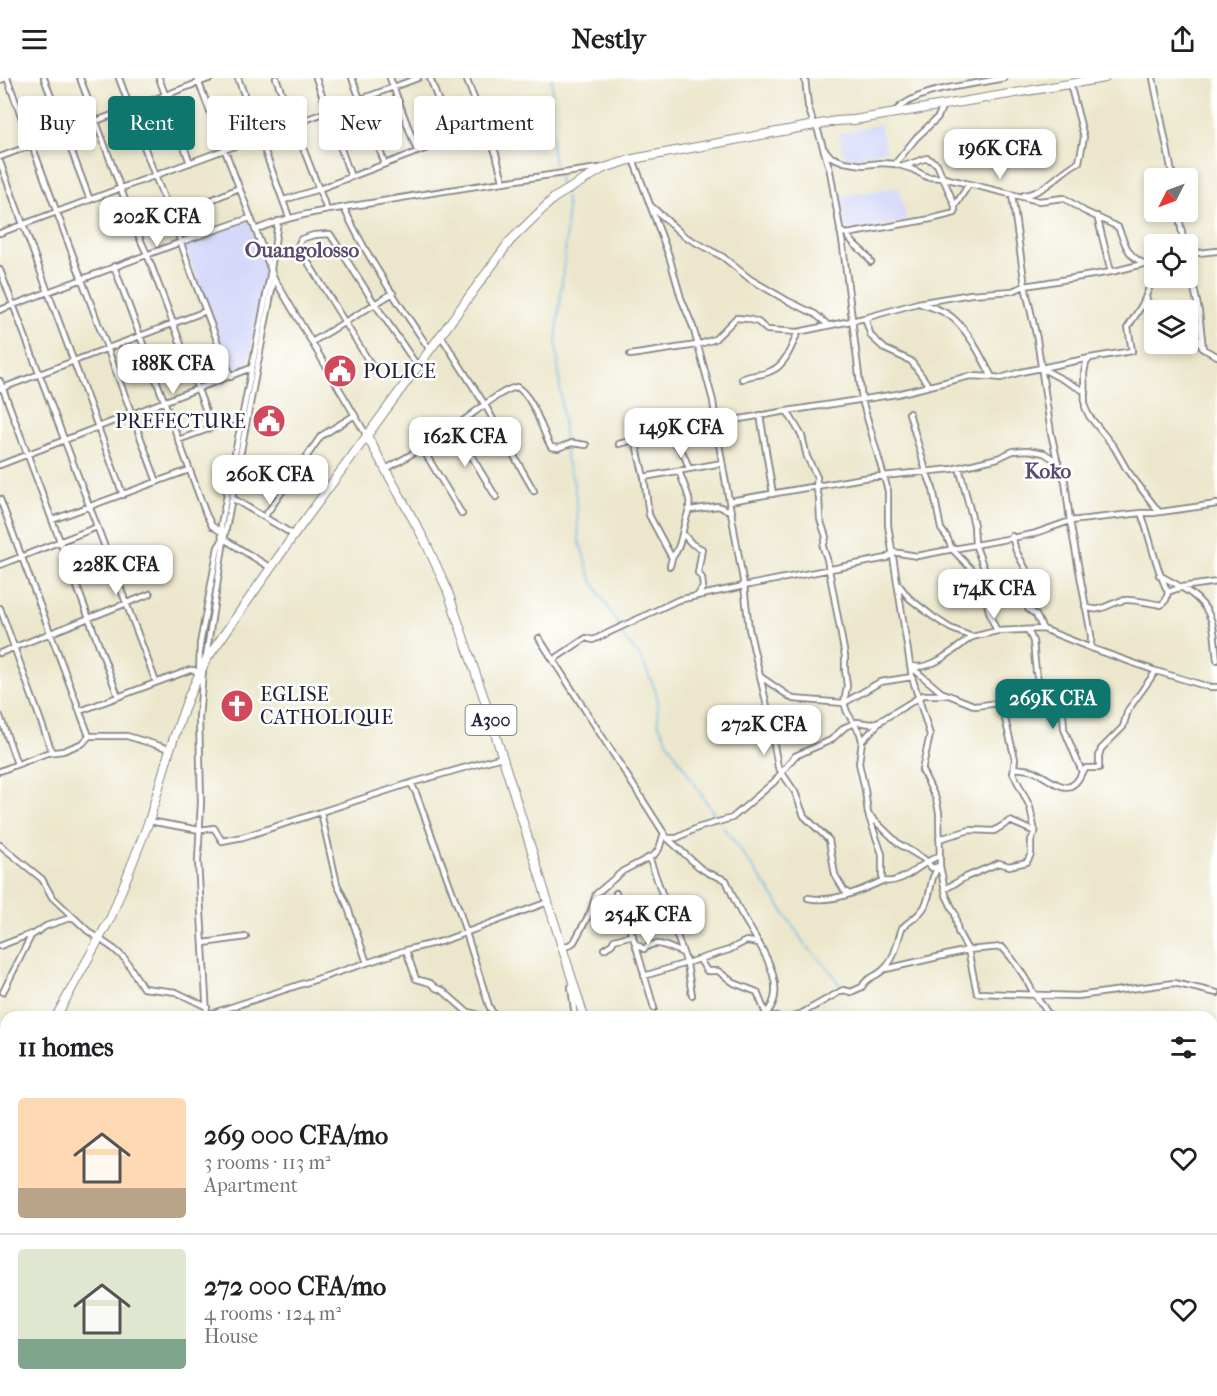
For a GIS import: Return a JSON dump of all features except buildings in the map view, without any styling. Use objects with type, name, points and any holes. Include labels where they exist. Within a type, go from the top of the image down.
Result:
[{"type":"highway","points":[[59,1011],[111,917],[149,821],[188,698],[205,663],[294,535],[516,234],[554,198],[604,168],[633,159],[815,125],[1105,78]]},
{"type":"highway","name":"A300","points":[[367,436],[425,541],[447,589],[564,948],[582,1011]]},
{"type":"street","points":[[0,80],[7,78],[18,107]]},
{"type":"street","points":[[44,78],[51,96]]},
{"type":"street","points":[[80,78],[87,96]]},
{"type":"street","points":[[118,78],[124,96]]},
{"type":"street","points":[[159,78],[165,96],[197,81],[211,78]]},
{"type":"street","points":[[238,78],[245,96]]},
{"type":"street","points":[[276,78],[283,96]]},
{"type":"street","points":[[316,78],[322,96]]},
{"type":"street","points":[[352,78],[359,96]]},
{"type":"street","points":[[390,78],[417,152]]},
{"type":"street","points":[[368,96],[418,78]]},
{"type":"street","points":[[430,78],[437,96]]},
{"type":"street","points":[[466,78],[473,96]]},
{"type":"street","points":[[805,78],[808,106],[830,171],[854,321],[862,400],[885,476],[888,491],[888,525],[910,666],[930,735],[922,771],[936,799],[941,827],[940,866],[945,889],[955,914],[958,932],[968,950],[977,993],[1078,996],[1174,983],[1217,993]]},
{"type":"street","points":[[893,113],[902,104],[916,96],[980,80],[1004,78]]},
{"type":"street","points":[[1153,78],[1171,168]]},
{"type":"street","points":[[197,81],[207,107]]},
{"type":"street","points":[[1021,196],[1032,194],[1053,182],[1079,162],[1084,137],[1070,84]]},
{"type":"street","points":[[896,164],[916,138],[938,117],[944,105]]},
{"type":"street","points":[[108,117],[96,121],[212,427]]},
{"type":"street","points":[[823,148],[831,157],[844,162],[863,165],[896,164],[927,177],[942,178],[1039,201],[1064,198],[1084,211],[1118,227],[1129,252],[1138,261],[1144,263]]},
{"type":"street","points":[[0,157],[21,150]]},
{"type":"street","points":[[35,150],[157,482]]},
{"type":"street","points":[[71,150],[90,200]]},
{"type":"street","points":[[145,150],[231,377]]},
{"type":"street","points":[[185,150],[190,163]]},
{"type":"street","points":[[0,232],[224,150],[274,278],[367,436]]},
{"type":"street","points":[[265,150],[290,217]]},
{"type":"street","points":[[304,150],[327,210]]},
{"type":"street","points":[[341,150],[351,177]]},
{"type":"street","points":[[380,150],[385,164]]},
{"type":"street","points":[[284,200],[320,189],[422,150]]},
{"type":"street","points":[[493,150],[503,181]]},
{"type":"street","points":[[847,234],[940,218],[955,213],[955,206],[937,164],[927,158],[903,166]]},
{"type":"street","points":[[633,159],[669,256],[713,401],[749,628],[761,677],[775,749],[775,760],[782,775],[795,792],[804,816],[829,840],[835,875],[849,894]]},
{"type":"street","points":[[0,162],[123,495]]},
{"type":"street","points":[[255,230],[290,217],[327,210],[503,181],[604,168]]},
{"type":"street","points":[[955,206],[969,184]]},
{"type":"street","points":[[172,217],[239,188]]},
{"type":"street","points":[[1012,195],[1025,286],[1051,433],[1065,481],[1091,648]]},
{"type":"street","points":[[650,205],[684,236],[723,256],[750,279],[815,314],[827,324]]},
{"type":"street","points":[[344,208],[364,249],[430,350]]},
{"type":"street","points":[[1097,216],[1111,272]]},
{"type":"street","points":[[0,310],[114,266],[250,218]]},
{"type":"street","points":[[207,1011],[198,868],[201,802],[199,718],[209,633],[241,418],[271,270],[278,221]]},
{"type":"street","points":[[840,231],[847,234],[855,245],[863,249],[871,262]]},
{"type":"street","points":[[373,368],[298,246],[301,239],[330,234],[418,367]]},
{"type":"street","points":[[1198,254],[1217,251]]},
{"type":"street","points":[[630,355],[697,345],[715,339],[736,318],[758,322],[767,330],[798,332],[827,324],[854,321],[918,303],[971,294],[1012,291],[1025,286],[1111,272],[1144,263]]},
{"type":"street","points":[[114,266],[209,522],[223,535],[271,568]]},
{"type":"street","points":[[0,270],[156,682]]},
{"type":"street","points":[[199,674],[200,644],[218,547],[222,541],[232,498],[274,278]]},
{"type":"street","points":[[619,444],[682,433],[716,422],[862,400],[970,376],[1001,378],[1132,351],[1128,327],[1149,288]]},
{"type":"street","points":[[1194,288],[1203,349]]},
{"type":"street","points":[[312,342],[393,293]]},
{"type":"street","points":[[1146,296],[1147,300]]},
{"type":"street","points":[[918,303],[939,309],[955,319],[992,377]]},
{"type":"street","points":[[1,388],[206,311]]},
{"type":"street","points":[[865,318],[871,336],[885,349],[911,361],[929,386]]},
{"type":"street","points":[[742,379],[770,372],[782,364],[798,332]]},
{"type":"street","points":[[441,336],[486,405],[534,491]]},
{"type":"street","points":[[1198,340],[1203,349],[1217,356]]},
{"type":"street","points":[[1090,358],[1086,363],[1084,373],[1085,407],[1089,417],[1114,447],[1127,470],[1160,512]]},
{"type":"street","points":[[0,465],[251,368]]},
{"type":"street","points":[[1041,368],[1086,392]]},
{"type":"street","points":[[0,381],[117,696]]},
{"type":"street","points":[[386,469],[422,448],[512,388],[517,387],[522,390],[551,447],[558,448],[572,443],[586,445]]},
{"type":"street","points":[[787,411],[802,436],[807,457],[817,477],[820,519],[826,537],[823,548],[845,656],[844,670],[847,686],[844,703],[862,741],[859,763],[868,814],[882,854],[882,881]]},
{"type":"street","points":[[909,413],[933,489],[941,530],[952,549],[985,583]]},
{"type":"street","points":[[265,516],[321,436],[355,415]]},
{"type":"street","points":[[760,415],[773,494]]},
{"type":"street","points":[[178,440],[248,416]]},
{"type":"street","points":[[454,427],[495,497]]},
{"type":"street","points":[[663,436],[674,441],[683,450],[689,469]]},
{"type":"street","points":[[635,440],[644,477],[645,498],[651,523],[672,558]]},
{"type":"street","points":[[422,448],[462,514]]},
{"type":"street","points":[[730,501],[885,476],[918,474],[959,467],[1028,450],[1044,453],[1058,462]]},
{"type":"street","points":[[644,477],[722,463]]},
{"type":"street","points":[[959,467],[974,525],[975,544],[985,571],[991,619],[997,631]]},
{"type":"street","points":[[52,520],[189,470]]},
{"type":"street","points":[[670,566],[684,535],[684,524],[690,510],[679,471]]},
{"type":"street","points":[[232,498],[294,535]]},
{"type":"street","points":[[0,499],[89,736]]},
{"type":"street","points":[[893,552],[917,556],[1012,536],[1033,534],[1070,521],[1217,504]]},
{"type":"street","points":[[690,510],[718,506],[732,512]]},
{"type":"street","points":[[1085,606],[1091,610],[1107,608],[1116,602],[1126,600],[1161,604],[1166,600],[1168,591],[1159,575],[1141,513]]},
{"type":"street","points":[[0,565],[97,526]]},
{"type":"street","points":[[684,535],[692,544],[702,549],[698,573],[702,578],[703,587],[698,595]]},
{"type":"street","points":[[1012,536],[1016,551],[1034,584],[1029,595],[1028,609],[1036,615],[1043,630]]},
{"type":"street","points":[[553,660],[586,638],[593,640],[658,608],[698,595],[887,558],[893,552]]},
{"type":"street","points":[[1159,575],[1182,587],[1199,601],[1211,618],[1217,660]]},
{"type":"street","points":[[1168,591],[1217,582]]},
{"type":"street","points":[[898,584],[909,598],[932,616],[950,628],[972,638]]},
{"type":"street","points":[[0,653],[150,594]]},
{"type":"street","points":[[0,608],[52,752]]},
{"type":"street","points":[[1028,630],[1033,641],[1036,672],[1041,691],[1063,714],[1066,733],[1082,772]]},
{"type":"street","points":[[910,666],[919,668],[944,658],[972,638],[997,631],[1043,630],[1156,671],[1209,687],[1217,687]]},
{"type":"street","points":[[539,638],[665,836],[699,867],[726,880],[737,906],[771,966],[774,1003],[767,1011]]},
{"type":"street","points":[[910,666],[932,686],[965,703],[976,706],[1001,702],[1023,702],[1048,696]]},
{"type":"street","points":[[80,711],[190,670],[199,674]]},
{"type":"street","points":[[1014,768],[1032,771],[1060,786],[1072,785],[1086,768],[1100,768],[1101,749],[1123,727],[1128,710],[1156,671]]},
{"type":"street","points":[[761,677],[793,699],[844,703],[880,682],[912,677]]},
{"type":"street","points":[[665,836],[677,838],[696,828],[732,818],[782,775],[787,764],[795,756],[831,740],[845,727],[857,722],[871,724],[882,720],[923,695],[949,695]]},
{"type":"street","points":[[945,889],[999,863],[1008,866],[1027,862],[1031,854],[1031,840],[1035,832],[1030,807],[1013,773],[1015,759],[1001,702]]},
{"type":"street","points":[[0,716],[17,765]]},
{"type":"street","points":[[862,741],[882,720]]},
{"type":"street","points":[[0,771],[52,752],[83,744],[89,736]]},
{"type":"street","points":[[89,736],[127,736],[170,749]]},
{"type":"street","points":[[149,821],[200,830],[214,828],[222,841],[276,828],[411,783],[502,757]]},
{"type":"street","points":[[411,783],[467,932],[492,1011]]},
{"type":"street","points":[[321,813],[337,884],[347,905],[367,963]]},
{"type":"street","points":[[868,814],[899,844],[932,868],[940,866]]},
{"type":"street","points":[[939,839],[970,830],[994,831],[1010,821],[1035,832]]},
{"type":"street","points":[[564,948],[574,942],[591,911],[598,892],[623,872],[659,849],[665,836]]},
{"type":"street","points":[[0,845],[42,879],[52,897],[73,917],[124,959],[143,988],[176,992],[207,1007]]},
{"type":"street","points":[[808,898],[849,894],[882,881],[892,883],[930,859],[939,856]]},
{"type":"street","points":[[649,857],[687,964],[693,995]]},
{"type":"street","points":[[885,969],[893,957],[902,928],[913,921],[927,903],[933,873],[940,866]]},
{"type":"street","points":[[616,892],[633,936],[654,1008]]},
{"type":"street","points":[[222,1011],[406,950],[443,941],[548,902]]},
{"type":"street","points":[[0,946],[73,917]]},
{"type":"street","points":[[3,992],[29,938],[34,933]]},
{"type":"street","points":[[603,949],[612,944],[614,939],[633,936]]},
{"type":"street","points":[[204,944],[246,937]]},
{"type":"street","points":[[644,976],[700,960],[729,950],[746,941],[759,943]]},
{"type":"street","points":[[635,943],[639,948],[644,949],[650,945],[664,944],[683,952]]},
{"type":"street","points":[[806,1011],[843,990],[851,992],[862,987],[864,981],[885,969],[968,950],[1002,947],[1019,965],[1035,996],[1042,1002],[1046,1011]]},
{"type":"street","points":[[406,950],[416,979],[442,990],[466,1011]]},
{"type":"street","points":[[700,960],[707,971],[718,971],[734,983],[757,992],[763,1011]]},
{"type":"street","points":[[573,978],[571,985],[574,1011]]},
{"type":"shaded area","points":[[880,124],[886,150],[845,159],[839,134]]},
{"type":"shaded area","points":[[901,187],[899,188],[907,222],[846,231],[841,196]]},
{"type":"shaded area","points":[[249,221],[266,269],[248,366],[232,374],[184,244]]},
{"type":"waterway","points":[[552,78],[552,152],[555,165]]},
{"type":"waterway","points":[[558,175],[562,188]]},
{"type":"waterway","points":[[565,197],[567,206],[566,243],[556,342],[565,443]]},
{"type":"waterway","points":[[565,448],[575,487],[579,540],[591,579],[624,638],[641,658],[657,695],[658,723],[670,746],[718,820]]},
{"type":"waterway","points":[[721,824],[768,888],[804,943],[832,973],[842,989]]},
{"type":"place","name":"POLICE","points":[[340,371]]},
{"type":"place","name":"PREFECTURE","points":[[269,421]]},
{"type":"place","name":"EGLISE CATHOLIQUE","points":[[237,706]]},
{"type":"district","name":"Ouangolosso","points":[[302,250]]},
{"type":"district","name":"Koko","points":[[1048,471]]}]
